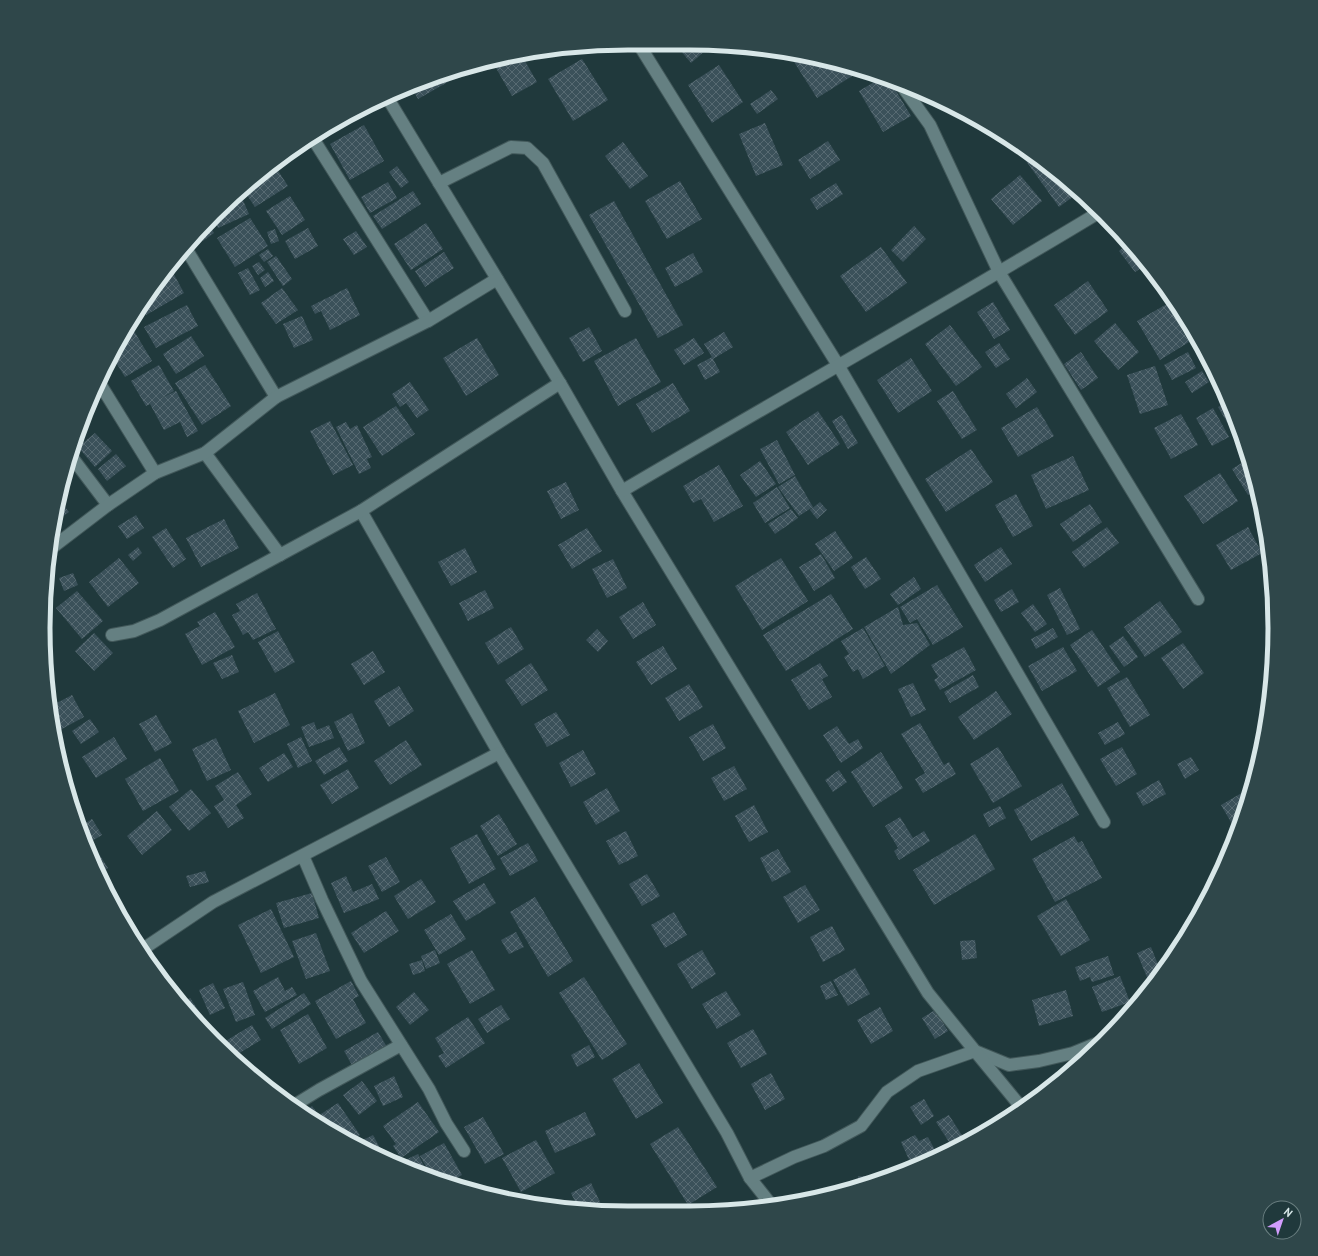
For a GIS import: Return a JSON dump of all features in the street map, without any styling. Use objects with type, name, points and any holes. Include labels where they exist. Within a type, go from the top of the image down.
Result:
[{"type":"street","points":[[642,50],[838,365],[1104,822]]},
{"type":"street","points":[[907,92],[930,125],[1000,272],[1198,599]]},
{"type":"street","points":[[390,102],[560,383],[622,491],[922,984],[1018,1104]]},
{"type":"street","points":[[315,142],[428,321]]},
{"type":"street","points":[[439,183],[511,147],[527,148],[544,163],[625,311]]},
{"type":"street","points":[[622,491],[1000,272],[1095,215]]},
{"type":"street","points":[[188,253],[276,397]]},
{"type":"street","points":[[56,544],[108,505],[155,473],[205,453],[276,397],[428,321],[497,279]]},
{"type":"street","points":[[112,635],[134,631],[160,620],[361,510],[560,383]]},
{"type":"street","points":[[103,388],[155,473]]},
{"type":"street","points":[[205,453],[280,555]]},
{"type":"street","points":[[75,461],[108,505]]},
{"type":"street","points":[[361,510],[499,753],[727,1133],[750,1178],[768,1201]]},
{"type":"street","points":[[145,946],[213,902],[499,753]]},
{"type":"street","points":[[303,856],[322,900],[361,981],[428,1089],[446,1123],[464,1151]]},
{"type":"street","points":[[298,1103],[401,1045]]},
{"type":"street","points":[[750,1178],[794,1157],[824,1146],[860,1126],[887,1092],[918,1071],[975,1051],[1009,1065],[1039,1061],[1073,1053],[1089,1047]]},
{"type":"building","points":[[680,50],[706,50],[691,63]]},
{"type":"building","points":[[582,59],[608,100],[573,121],[548,79]]},
{"type":"building","points":[[792,59],[855,74],[817,98]]},
{"type":"building","points":[[524,60],[537,82],[512,96],[495,66]]},
{"type":"building","points":[[719,65],[743,102],[712,123],[688,85]]},
{"type":"building","points":[[458,76],[418,99],[414,91]]},
{"type":"building","points":[[876,81],[894,88],[911,116],[883,132],[859,91]]},
{"type":"building","points":[[771,90],[778,99],[757,114],[750,104]]},
{"type":"building","points":[[358,117],[358,118],[323,139],[322,137],[339,127]]},
{"type":"building","points":[[765,123],[783,165],[756,176],[739,134]]},
{"type":"building","points":[[364,125],[384,161],[350,180],[330,144]]},
{"type":"building","points":[[828,141],[840,160],[810,179],[798,160]]},
{"type":"building","points":[[623,142],[648,176],[630,189],[605,156]]},
{"type":"building","points":[[1021,154],[1042,169],[1074,196],[1059,207]]},
{"type":"building","points":[[397,166],[409,182],[401,188],[389,172]]},
{"type":"building","points":[[277,169],[288,186],[255,207],[246,194]]},
{"type":"building","points":[[1020,175],[1042,201],[1013,225],[991,199]]},
{"type":"building","points":[[680,181],[702,219],[667,239],[645,201]]},
{"type":"building","points":[[388,182],[397,198],[370,213],[361,197]]},
{"type":"building","points":[[836,183],[843,194],[817,210],[810,199]]},
{"type":"building","points":[[413,191],[421,204],[382,229],[373,216]]},
{"type":"building","points":[[290,196],[305,220],[282,235],[266,211]]},
{"type":"building","points":[[242,198],[249,214],[218,228],[215,223]]},
{"type":"building","points":[[614,201],[683,325],[658,338],[589,215]]},
{"type":"building","points":[[250,218],[268,246],[235,267],[217,238]]},
{"type":"building","points":[[426,223],[443,249],[411,270],[394,244]]},
{"type":"building","points":[[914,226],[926,239],[903,262],[891,250]]},
{"type":"building","points":[[211,228],[214,233],[203,241],[201,238]]},
{"type":"building","points":[[308,228],[318,246],[295,259],[285,241]]},
{"type":"building","points":[[275,229],[279,241],[271,244],[267,232]]},
{"type":"building","points":[[356,231],[367,247],[354,255],[343,239]]},
{"type":"building","points":[[1125,246],[1142,268],[1135,272],[1119,251]]},
{"type":"building","points":[[881,247],[907,283],[866,312],[840,276]]},
{"type":"building","points":[[268,249],[273,256],[264,262],[259,255]]},
{"type":"building","points":[[444,252],[454,268],[425,287],[415,271]]},
{"type":"building","points":[[693,253],[703,272],[675,287],[665,268]]},
{"type":"building","points":[[276,256],[292,279],[283,286],[267,262]]},
{"type":"building","points":[[259,262],[265,270],[258,275],[252,266]]},
{"type":"building","points":[[248,268],[260,290],[250,295],[238,273]]},
{"type":"building","points":[[173,272],[184,293],[146,315],[144,311]]},
{"type":"building","points":[[268,272],[274,281],[265,287],[260,278]]},
{"type":"building","points":[[1088,281],[1108,311],[1075,335],[1054,305]]},
{"type":"building","points":[[282,288],[298,310],[276,324],[261,303]]},
{"type":"building","points":[[347,288],[360,315],[330,330],[321,311],[315,314],[311,306]]},
{"type":"building","points":[[993,302],[1010,330],[994,339],[977,312]]},
{"type":"building","points":[[1167,304],[1189,342],[1160,360],[1137,321]]},
{"type":"building","points":[[187,305],[198,326],[156,348],[144,327]]},
{"type":"building","points":[[302,316],[313,340],[294,348],[283,324]]},
{"type":"building","points":[[1115,323],[1139,352],[1118,370],[1094,341]]},
{"type":"building","points":[[950,325],[982,367],[956,386],[925,344]]},
{"type":"building","points":[[589,327],[602,351],[583,362],[569,338]]},
{"type":"building","points":[[134,331],[152,361],[125,377],[115,362],[131,333]]},
{"type":"building","points":[[724,332],[733,347],[713,359],[704,344]]},
{"type":"building","points":[[191,336],[204,356],[176,374],[163,354]]},
{"type":"building","points":[[477,338],[499,375],[466,396],[443,358]]},
{"type":"building","points":[[636,338],[661,382],[618,406],[594,361]]},
{"type":"building","points":[[694,338],[704,353],[684,365],[674,350]]},
{"type":"building","points":[[999,343],[1010,359],[996,368],[985,352]]},
{"type":"building","points":[[1081,352],[1098,378],[1081,390],[1064,364]]},
{"type":"building","points":[[1188,352],[1196,368],[1172,380],[1164,365]]},
{"type":"building","points":[[712,357],[720,372],[705,380],[697,365]]},
{"type":"building","points":[[911,358],[932,391],[898,413],[877,380]]},
{"type":"building","points":[[1201,358],[1210,376],[1199,359]]},
{"type":"building","points":[[159,365],[174,391],[159,399],[176,391],[198,431],[187,437],[180,422],[164,430],[150,404],[146,406],[131,381]]},
{"type":"building","points":[[205,365],[231,406],[202,425],[175,383]]},
{"type":"building","points":[[1155,366],[1168,405],[1140,414],[1127,375]]},
{"type":"building","points":[[1202,371],[1209,382],[1192,393],[1185,382]]},
{"type":"building","points":[[1027,378],[1037,392],[1016,408],[1006,394]]},
{"type":"building","points":[[410,382],[429,410],[417,418],[406,403],[400,407],[392,394]]},
{"type":"building","points":[[673,383],[690,411],[652,433],[636,404]]},
{"type":"building","points":[[953,391],[977,430],[962,439],[937,401]]},
{"type":"building","points":[[1223,404],[1234,434],[1234,434],[1218,407]]},
{"type":"building","points":[[396,406],[415,434],[382,456],[363,427]]},
{"type":"building","points":[[1037,407],[1054,436],[1018,457],[1001,428]]},
{"type":"building","points":[[1213,408],[1229,437],[1212,446],[1196,418]]},
{"type":"building","points":[[818,411],[840,444],[808,465],[786,432]]},
{"type":"building","points":[[1181,414],[1198,445],[1171,459],[1154,428]]},
{"type":"building","points":[[842,415],[858,443],[848,449],[832,421]]},
{"type":"building","points":[[330,421],[353,465],[333,475],[310,431]]},
{"type":"building","points":[[346,422],[350,429],[357,425],[372,457],[367,459],[371,468],[359,474],[336,427]]},
{"type":"building","points":[[95,433],[112,451],[95,467],[79,448],[80,445]]},
{"type":"building","points":[[777,440],[795,475],[779,484],[760,449]]},
{"type":"building","points":[[971,449],[993,482],[946,512],[925,479]]},
{"type":"building","points":[[116,454],[126,466],[107,481],[98,469]]},
{"type":"building","points":[[1073,456],[1089,490],[1046,509],[1031,475]]},
{"type":"building","points":[[760,461],[776,484],[756,497],[740,475]]},
{"type":"building","points":[[1243,462],[1252,493],[1248,495],[1232,469]]},
{"type":"building","points":[[719,465],[743,506],[714,522],[701,499],[693,503],[683,486]]},
{"type":"building","points":[[1220,473],[1238,501],[1203,524],[1184,496]]},
{"type":"building","points":[[795,476],[813,507],[799,516],[778,487]]},
{"type":"building","points":[[566,482],[579,510],[561,519],[547,491]]},
{"type":"building","points":[[777,487],[790,508],[765,523],[753,503]]},
{"type":"building","points":[[1016,494],[1033,526],[1013,537],[995,505]]},
{"type":"building","points":[[820,502],[827,510],[817,519],[810,510]]},
{"type":"building","points":[[1090,504],[1102,522],[1073,542],[1060,524]]},
{"type":"building","points":[[63,505],[69,512],[60,518]]},
{"type":"building","points":[[791,509],[798,518],[775,534],[768,524]]},
{"type":"building","points":[[136,515],[144,528],[127,539],[118,526]]},
{"type":"building","points":[[224,519],[239,548],[201,567],[186,538]]},
{"type":"building","points":[[1107,527],[1119,543],[1084,568],[1072,552]]},
{"type":"building","points":[[1248,527],[1262,553],[1231,570],[1216,545]]},
{"type":"building","points":[[166,528],[186,559],[173,568],[152,537]]},
{"type":"building","points":[[587,528],[602,551],[572,569],[558,545]]},
{"type":"building","points":[[835,531],[853,558],[834,571],[815,544]]},
{"type":"building","points":[[138,547],[142,553],[133,561],[128,555]]},
{"type":"building","points":[[1001,547],[1012,564],[985,582],[974,565]]},
{"type":"building","points":[[465,548],[477,572],[451,586],[438,562]]},
{"type":"building","points":[[821,554],[835,578],[814,591],[799,567]]},
{"type":"building","points":[[866,557],[881,579],[865,589],[851,567]]},
{"type":"building","points":[[119,558],[139,583],[108,607],[89,582]]},
{"type":"building","points":[[781,558],[808,601],[762,630],[735,586]]},
{"type":"building","points":[[613,559],[627,588],[607,598],[592,569]]},
{"type":"building","points":[[73,573],[78,585],[64,591],[59,578]]},
{"type":"building","points":[[914,577],[921,589],[898,605],[890,594]]},
{"type":"building","points":[[937,585],[963,627],[933,645],[917,619],[910,623],[900,607]]},
{"type":"building","points":[[1060,588],[1080,629],[1067,635],[1047,595]]},
{"type":"building","points":[[1012,589],[1019,602],[1001,612],[994,600]]},
{"type":"building","points":[[485,590],[494,608],[468,621],[459,603]]},
{"type":"building","points":[[77,591],[103,621],[82,639],[56,608]]},
{"type":"building","points":[[257,593],[276,629],[253,640],[248,632],[243,635],[232,615],[240,611],[236,604]]},
{"type":"building","points":[[831,594],[853,629],[786,671],[763,635]]},
{"type":"building","points":[[1160,601],[1182,632],[1145,657],[1124,627]]},
{"type":"building","points":[[643,602],[656,625],[633,639],[619,617]]},
{"type":"building","points":[[1033,604],[1047,624],[1035,632],[1021,613]]},
{"type":"building","points":[[898,607],[903,625],[917,623],[930,645],[891,674],[864,627]]},
{"type":"building","points":[[215,612],[235,647],[202,665],[185,634],[200,626],[197,622]]},
{"type":"building","points":[[511,627],[524,649],[498,665],[485,643]]},
{"type":"building","points":[[863,628],[885,666],[863,679],[858,669],[853,672],[844,657],[849,654],[841,641]]},
{"type":"building","points":[[1053,628],[1058,637],[1036,649],[1031,639]]},
{"type":"building","points":[[597,629],[608,641],[598,652],[586,640]]},
{"type":"building","points":[[1092,630],[1120,672],[1098,687],[1070,645]]},
{"type":"building","points":[[278,631],[295,662],[275,673],[258,642]]},
{"type":"building","points":[[94,633],[113,653],[94,671],[75,651]]},
{"type":"building","points":[[1123,636],[1138,657],[1124,667],[1109,646]]},
{"type":"building","points":[[1183,643],[1204,673],[1183,689],[1161,658]]},
{"type":"building","points":[[663,646],[677,669],[651,685],[636,662]]},
{"type":"building","points":[[964,647],[976,670],[940,690],[934,680],[938,677],[931,665]]},
{"type":"building","points":[[1063,647],[1077,671],[1042,691],[1028,666]]},
{"type":"building","points":[[373,651],[385,672],[364,685],[351,664]]},
{"type":"building","points":[[232,655],[239,672],[222,679],[213,663]]},
{"type":"building","points":[[531,663],[548,690],[522,706],[505,680]]},
{"type":"building","points":[[820,663],[828,676],[822,679],[832,697],[809,710],[791,680]]},
{"type":"building","points":[[973,675],[979,687],[950,703],[944,692]]},
{"type":"building","points":[[1127,677],[1150,715],[1130,727],[1107,688]]},
{"type":"building","points":[[913,683],[926,710],[911,717],[898,689]]},
{"type":"building","points":[[689,684],[703,707],[679,721],[665,698]]},
{"type":"building","points":[[399,686],[414,711],[389,727],[374,701]]},
{"type":"building","points":[[996,691],[1012,714],[974,740],[958,717]]},
{"type":"building","points":[[275,693],[290,725],[254,743],[238,711]]},
{"type":"building","points":[[72,695],[84,717],[60,730],[55,704]]},
{"type":"building","points":[[556,712],[570,735],[547,747],[534,724]]},
{"type":"building","points":[[352,713],[365,743],[348,751],[334,722]]},
{"type":"building","points":[[156,715],[172,743],[155,752],[139,724]]},
{"type":"building","points":[[90,719],[99,732],[81,744],[72,731]]},
{"type":"building","points":[[314,722],[317,730],[329,725],[334,738],[309,747],[301,727]]},
{"type":"building","points":[[1118,722],[1125,734],[1105,745],[1098,733]]},
{"type":"building","points":[[920,723],[944,765],[949,762],[956,774],[923,793],[915,779],[925,773],[901,734]]},
{"type":"building","points":[[713,724],[726,748],[703,761],[689,737]]},
{"type":"building","points":[[837,726],[849,744],[858,739],[863,748],[841,763],[823,735]]},
{"type":"building","points":[[114,737],[127,759],[96,778],[82,757]]},
{"type":"building","points":[[301,737],[312,761],[298,768],[287,744]]},
{"type":"building","points":[[216,738],[231,770],[207,781],[192,749]]},
{"type":"building","points":[[406,740],[422,765],[390,785],[374,761]]},
{"type":"building","points":[[339,747],[348,761],[324,775],[315,761]]},
{"type":"building","points":[[998,747],[1022,786],[993,803],[970,764]]},
{"type":"building","points":[[1122,747],[1137,774],[1116,786],[1100,759]]},
{"type":"building","points":[[583,750],[596,774],[571,787],[559,763]]},
{"type":"building","points":[[881,752],[903,788],[873,807],[851,772]]},
{"type":"building","points":[[284,753],[293,767],[268,782],[259,768]]},
{"type":"building","points":[[1191,757],[1199,770],[1185,779],[1177,764]]},
{"type":"building","points":[[160,758],[179,791],[143,811],[125,779]]},
{"type":"building","points":[[734,766],[747,789],[724,801],[711,778]]},
{"type":"building","points":[[348,769],[359,788],[332,804],[320,785]]},
{"type":"building","points":[[839,770],[847,782],[833,792],[825,780]]},
{"type":"building","points":[[238,772],[252,794],[236,805],[244,818],[228,828],[214,806],[224,800],[215,786]]},
{"type":"building","points":[[1159,780],[1166,794],[1143,806],[1136,793]]},
{"type":"building","points":[[1062,783],[1079,815],[1031,841],[1014,810]]},
{"type":"building","points":[[607,788],[620,811],[596,825],[583,802]]},
{"type":"building","points":[[191,789],[211,813],[189,831],[169,807]]},
{"type":"building","points":[[1244,792],[1233,825],[1221,805]]},
{"type":"building","points":[[754,805],[768,832],[749,842],[735,816]]},
{"type":"building","points":[[1000,806],[1006,818],[989,827],[983,814]]},
{"type":"building","points":[[157,811],[172,830],[142,855],[127,836]]},
{"type":"building","points":[[499,814],[517,844],[498,856],[480,826]]},
{"type":"building","points":[[900,817],[913,838],[924,831],[930,841],[899,860],[894,851],[898,848],[885,826]]},
{"type":"building","points":[[92,819],[102,835],[91,841],[85,824]]},
{"type":"building","points":[[626,831],[638,856],[619,865],[606,841]]},
{"type":"building","points":[[477,834],[496,869],[469,884],[450,848]]},
{"type":"building","points":[[975,834],[995,869],[934,905],[913,870]]},
{"type":"building","points":[[1074,836],[1078,843],[1082,841],[1102,878],[1055,902],[1032,859]]},
{"type":"building","points":[[528,843],[538,861],[510,876],[500,858]]},
{"type":"building","points":[[778,849],[791,872],[772,882],[760,858]]},
{"type":"building","points":[[99,854],[108,868],[104,871],[97,855]]},
{"type":"building","points":[[386,857],[400,882],[382,892],[368,866]]},
{"type":"building","points":[[205,871],[209,882],[190,887],[186,876]]},
{"type":"building","points":[[647,874],[660,896],[642,906],[629,884]]},
{"type":"building","points":[[346,876],[353,892],[372,884],[379,899],[344,913],[331,883]]},
{"type":"building","points":[[421,879],[436,902],[408,919],[394,896]]},
{"type":"building","points":[[484,883],[496,903],[466,921],[453,901]]},
{"type":"building","points":[[805,885],[820,910],[798,923],[783,897]]},
{"type":"building","points":[[312,893],[319,918],[284,928],[276,903]]},
{"type":"building","points":[[535,897],[573,961],[548,977],[510,912]]},
{"type":"building","points":[[1066,899],[1090,940],[1061,956],[1037,916]]},
{"type":"building","points":[[271,909],[294,957],[261,973],[238,925]]},
{"type":"building","points":[[386,911],[399,931],[364,953],[351,933]]},
{"type":"building","points":[[674,912],[687,935],[665,948],[651,925]]},
{"type":"building","points":[[451,914],[466,939],[439,955],[424,930]]},
{"type":"building","points":[[832,926],[845,950],[823,962],[810,937]]},
{"type":"building","points":[[516,932],[524,947],[509,954],[501,940]]},
{"type":"building","points":[[316,933],[330,971],[306,979],[292,941]]},
{"type":"building","points":[[975,940],[977,958],[962,960],[960,941]]},
{"type":"building","points":[[1151,947],[1159,966],[1148,981],[1137,953]]},
{"type":"building","points":[[435,950],[440,963],[426,969],[421,956]]},
{"type":"building","points":[[472,950],[495,990],[470,1004],[447,964]]},
{"type":"building","points":[[702,950],[716,974],[692,989],[677,964]]},
{"type":"building","points":[[1108,956],[1114,975],[1092,982],[1090,977],[1080,981],[1075,967]]},
{"type":"building","points":[[422,960],[425,971],[413,975],[409,964]]},
{"type":"building","points":[[855,968],[870,994],[848,1006],[833,980]]},
{"type":"building","points":[[1120,976],[1130,1002],[1102,1012],[1092,987]]},
{"type":"building","points":[[278,977],[285,991],[292,987],[297,995],[265,1012],[253,991]]},
{"type":"building","points":[[584,977],[627,1044],[602,1060],[559,993]]},
{"type":"building","points":[[351,981],[359,996],[353,999],[366,1023],[336,1039],[315,1001]]},
{"type":"building","points":[[831,981],[838,995],[826,1000],[820,986]]},
{"type":"building","points":[[243,982],[255,1015],[236,1022],[223,989]]},
{"type":"building","points":[[213,983],[225,1008],[210,1015],[199,990]]},
{"type":"building","points":[[1066,990],[1073,1016],[1039,1026],[1032,1000]]},
{"type":"building","points":[[726,991],[741,1015],[717,1029],[702,1004]]},
{"type":"building","points":[[414,992],[429,1010],[410,1025],[396,1007]]},
{"type":"building","points":[[304,993],[311,1004],[272,1029],[265,1018]]},
{"type":"building","points":[[190,998],[209,1027],[193,1009],[186,1001]]},
{"type":"building","points":[[501,1005],[510,1019],[487,1033],[478,1019]]},
{"type":"building","points":[[880,1007],[893,1031],[871,1044],[857,1020]]},
{"type":"building","points":[[935,1010],[948,1031],[935,1039],[922,1018]]},
{"type":"building","points":[[308,1014],[327,1048],[299,1064],[280,1030]]},
{"type":"building","points":[[468,1017],[485,1043],[446,1068],[438,1056],[444,1053],[435,1038]]},
{"type":"building","points":[[252,1025],[261,1040],[238,1054],[224,1042]]},
{"type":"building","points":[[753,1029],[767,1054],[741,1068],[727,1043]]},
{"type":"building","points":[[378,1032],[387,1047],[353,1067],[344,1051]]},
{"type":"building","points":[[589,1045],[595,1057],[577,1067],[571,1055]]},
{"type":"building","points":[[639,1063],[663,1103],[636,1119],[612,1079]]},
{"type":"building","points":[[1065,1068],[1056,1075],[1055,1073]]},
{"type":"building","points":[[771,1073],[785,1099],[765,1110],[751,1084]]},
{"type":"building","points":[[394,1076],[403,1097],[383,1106],[374,1086]]},
{"type":"building","points":[[362,1081],[377,1101],[359,1115],[343,1095]]},
{"type":"building","points":[[924,1099],[934,1116],[921,1125],[910,1107]]},
{"type":"building","points":[[418,1102],[439,1132],[401,1158],[393,1146],[396,1144],[383,1126]]},
{"type":"building","points":[[338,1103],[360,1135],[356,1138],[339,1129],[325,1120],[321,1114]]},
{"type":"building","points":[[312,1106],[320,1117],[320,1117],[307,1109]]},
{"type":"building","points":[[585,1112],[596,1135],[555,1153],[545,1131]]},
{"type":"building","points":[[949,1115],[963,1137],[950,1144],[936,1122]]},
{"type":"building","points":[[483,1117],[504,1154],[485,1164],[464,1127]]},
{"type":"building","points":[[678,1127],[717,1187],[688,1205],[650,1144]]},
{"type":"building","points":[[373,1135],[381,1150],[372,1146],[362,1141]]},
{"type":"building","points":[[915,1135],[919,1141],[928,1137],[935,1151],[910,1162],[901,1142]]},
{"type":"building","points":[[536,1140],[555,1173],[521,1192],[502,1158]]},
{"type":"building","points":[[444,1143],[462,1175],[455,1179],[428,1170],[420,1156]]},
{"type":"building","points":[[418,1154],[425,1169],[407,1162],[404,1161]]},
{"type":"building","points":[[858,1176],[870,1177],[858,1180]]},
{"type":"building","points":[[591,1183],[601,1204],[598,1205],[576,1203],[571,1193]]}]
